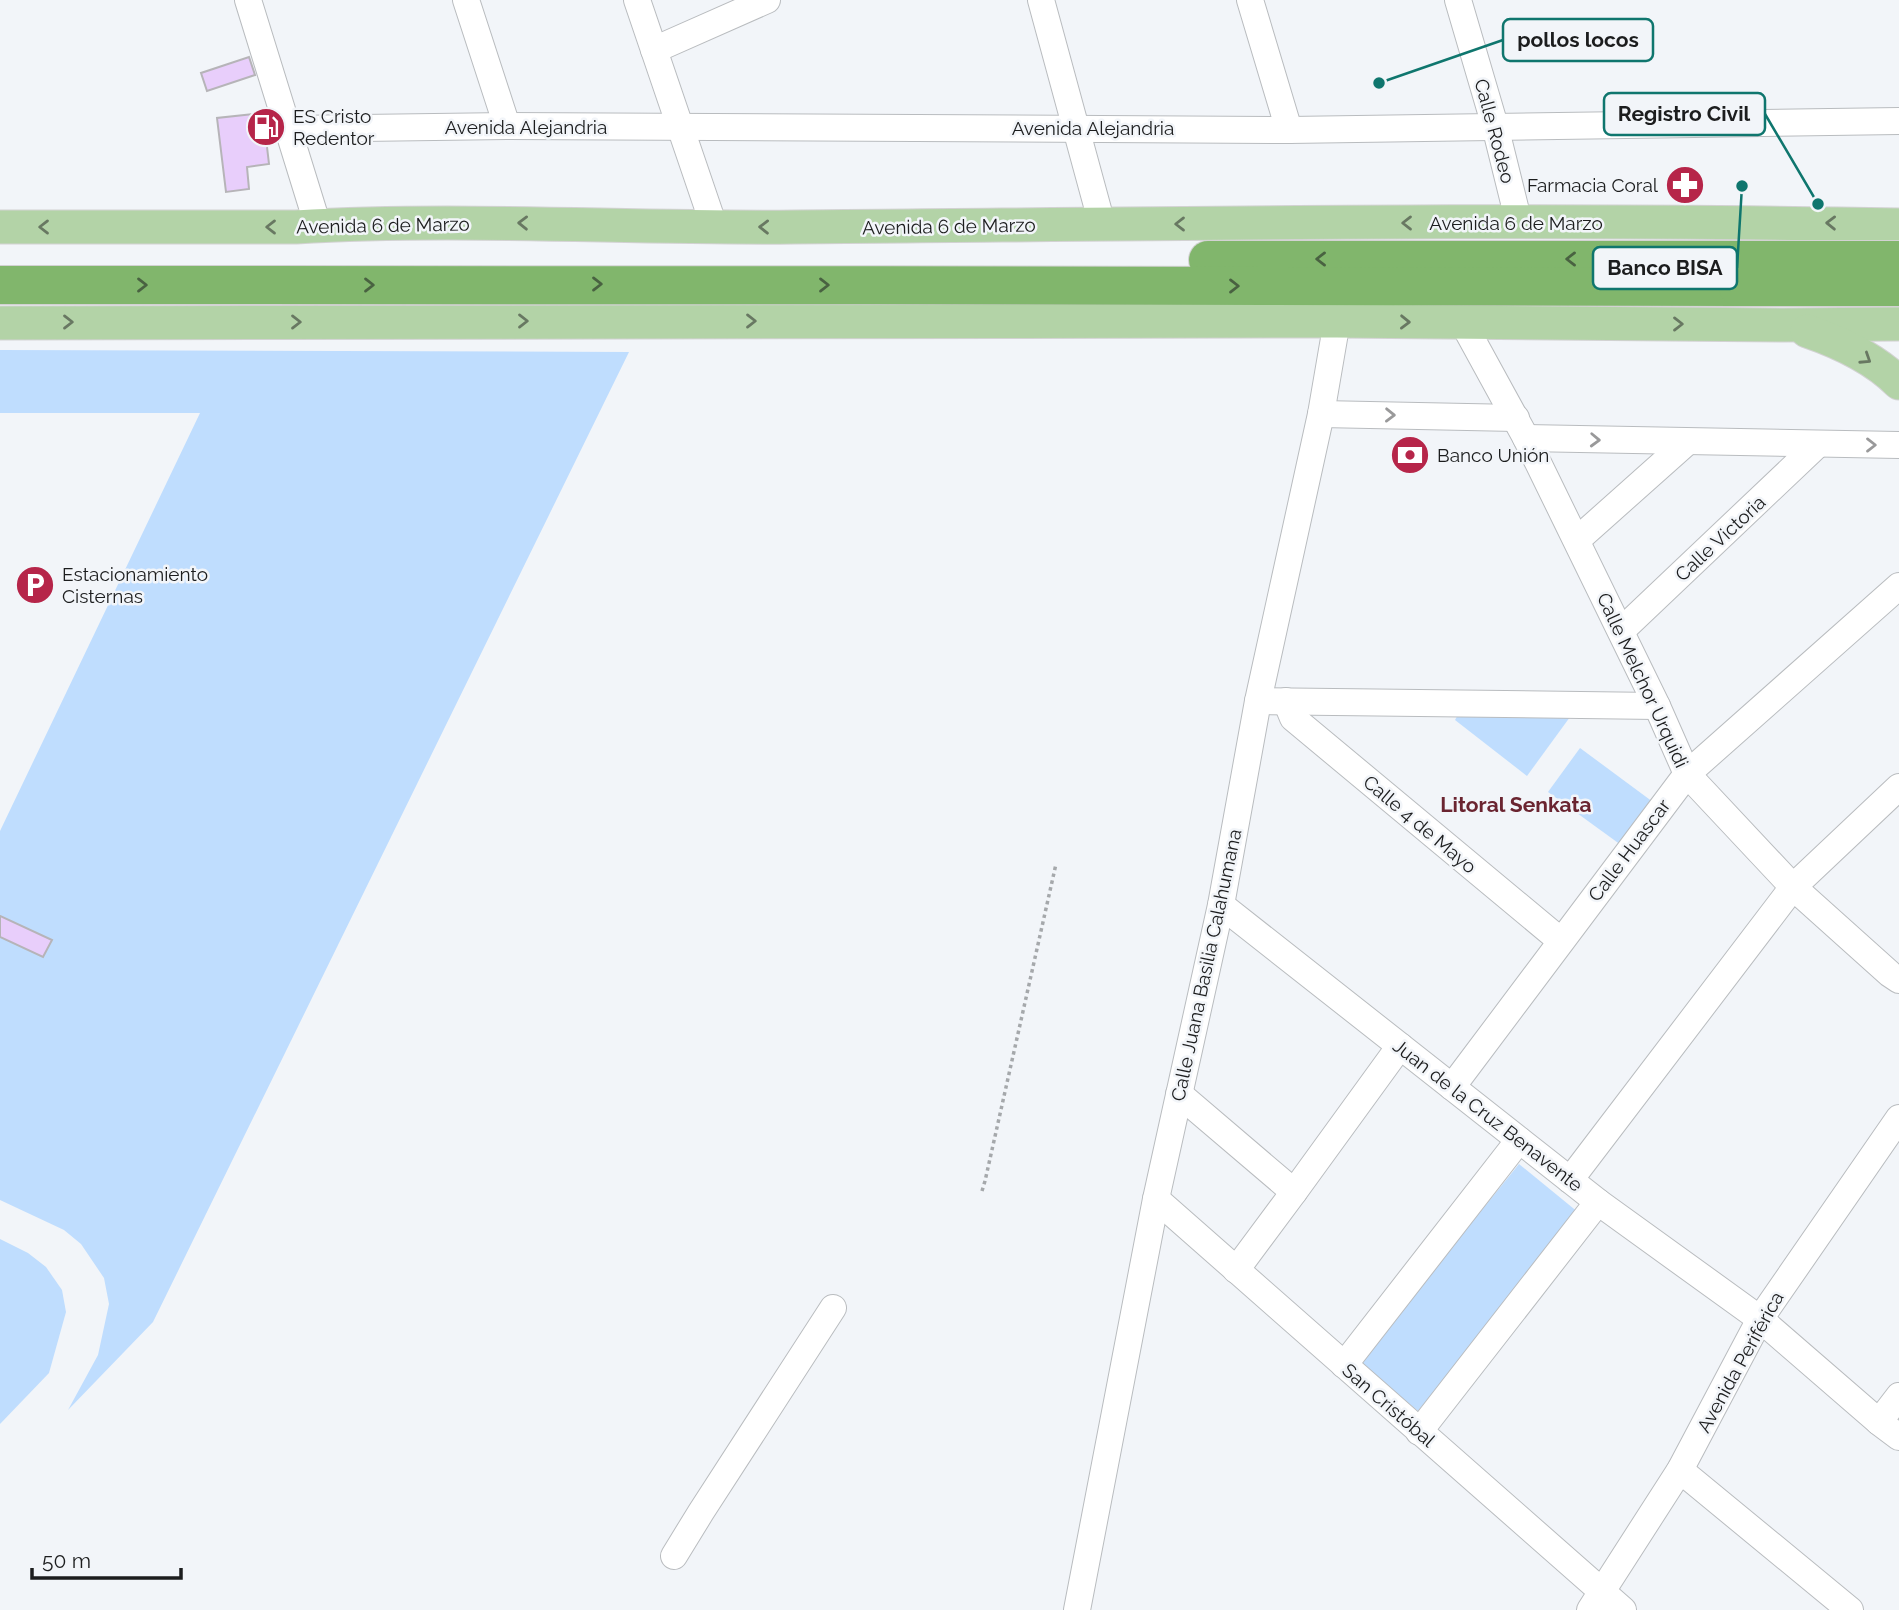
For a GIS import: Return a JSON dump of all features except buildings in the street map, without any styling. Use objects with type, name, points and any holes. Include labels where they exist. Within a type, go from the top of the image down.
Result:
[{"type":"highway","name":"Avenida 6 de Marzo","points":[[0,259],[1071,260],[1738,273],[1899,287]]},
{"type":"highway","name":"Avenida 6 de Marzo","points":[[0,285],[1106,286],[1738,273],[1899,260]]},
{"type":"main road","name":"Avenida 6 de Marzo","points":[[0,227],[516,222],[770,228],[1723,221],[1899,225]]},
{"type":"main road","points":[[1899,232],[1882,251],[1877,275],[1883,298],[1899,315]]},
{"type":"main road","points":[[0,323],[1337,321],[1899,324]]},
{"type":"main road","points":[[1784,325],[1830,338],[1898,380]]},
{"type":"street","points":[[248,0],[318,226]]},
{"type":"street","points":[[466,0],[507,126]]},
{"type":"street","points":[[637,0],[714,226]]},
{"type":"street","points":[[654,50],[767,0]]},
{"type":"street","points":[[1041,0],[1102,224]]},
{"type":"street","points":[[1250,0],[1289,130]]},
{"type":"street","name":"Calle Rodeo","points":[[1458,0],[1495,126],[1519,223]]},
{"type":"street","name":"Avenida Alejandria","points":[[288,129],[507,126],[1289,130],[1899,121]]},
{"type":"street","name":"Calle Juana Basilia Calahumana","points":[[1077,1610],[1156,1199],[1221,905],[1258,701],[1321,414],[1337,321]]},
{"type":"street","name":"Calle Melchor Urquidi","points":[[1463,323],[1521,428],[1577,540],[1687,774],[1793,887],[1899,980]]},
{"type":"street","points":[[1321,414],[1687,442],[1899,445]]},
{"type":"street","points":[[1577,540],[1687,442]]},
{"type":"street","name":"Calle Victoria","points":[[1621,631],[1818,444]]},
{"type":"street","name":"Calle Huascar","points":[[1452,1087],[1687,774],[1899,586]]},
{"type":"street","points":[[1258,701],[1657,706]]},
{"type":"street","name":"Calle 4 de Mayo","points":[[1286,701],[1293,718],[1560,941]]},
{"type":"street","points":[[1570,1180],[1793,887],[1899,787]]},
{"type":"street","name":"Juan de la Cruz Benavente","points":[[1221,905],[1598,1202],[1760,1319],[1889,1429]]},
{"type":"street","points":[[1236,1270],[1399,1046]]},
{"type":"street","points":[[1179,1094],[1294,1192]]},
{"type":"street","name":"Avenida Periférica","points":[[1596,1601],[1680,1470],[1760,1319],[1899,1118]]},
{"type":"street","points":[[1344,1365],[1519,1140]]},
{"type":"street","name":"San Cristóbal","points":[[1156,1199],[1419,1432],[1596,1601],[1623,1610]]},
{"type":"street","points":[[1419,1432],[1598,1202]]},
{"type":"street","points":[[674,1556],[834,1308]]},
{"type":"street","points":[[1889,1429],[1899,1396]]},
{"type":"street","points":[[1680,1470],[1850,1610]]},
{"type":"path","points":[[982,1191],[1056,864]]},
{"type":"shaded area","points":[[0,350],[629,352],[153,1322],[68,1410],[98,1355],[109,1304],[104,1278],[81,1244],[64,1230],[0,1200],[0,831],[200,413],[0,413]]},
{"type":"shaded area","points":[[1464,704],[1570,717],[1527,776],[1455,720]]},
{"type":"shaded area","points":[[1580,748],[1653,802],[1621,845],[1548,792]]},
{"type":"shaded area","points":[[1519,1164],[1579,1213],[1418,1411],[1359,1362]]},
{"type":"shaded area","points":[[0,1239],[28,1253],[46,1267],[62,1290],[66,1312],[49,1373],[0,1424]]},
{"type":"place","name":"pollos locos","points":[[1379,83]]},
{"type":"place","name":"ES Cristo Redentor","points":[[266,127]]},
{"type":"place","name":"Farmacia Coral","points":[[1685,185]]},
{"type":"place","name":"Banco BISA","points":[[1742,186]]},
{"type":"place","name":"Registro Civil","points":[[1818,204]]},
{"type":"place","name":"Banco Unión","points":[[1410,455]]},
{"type":"place","name":"Estacionamiento Cisternas","points":[[35,585]]},
{"type":"district","name":"Litoral Senkata","points":[[1516,805]]}]
